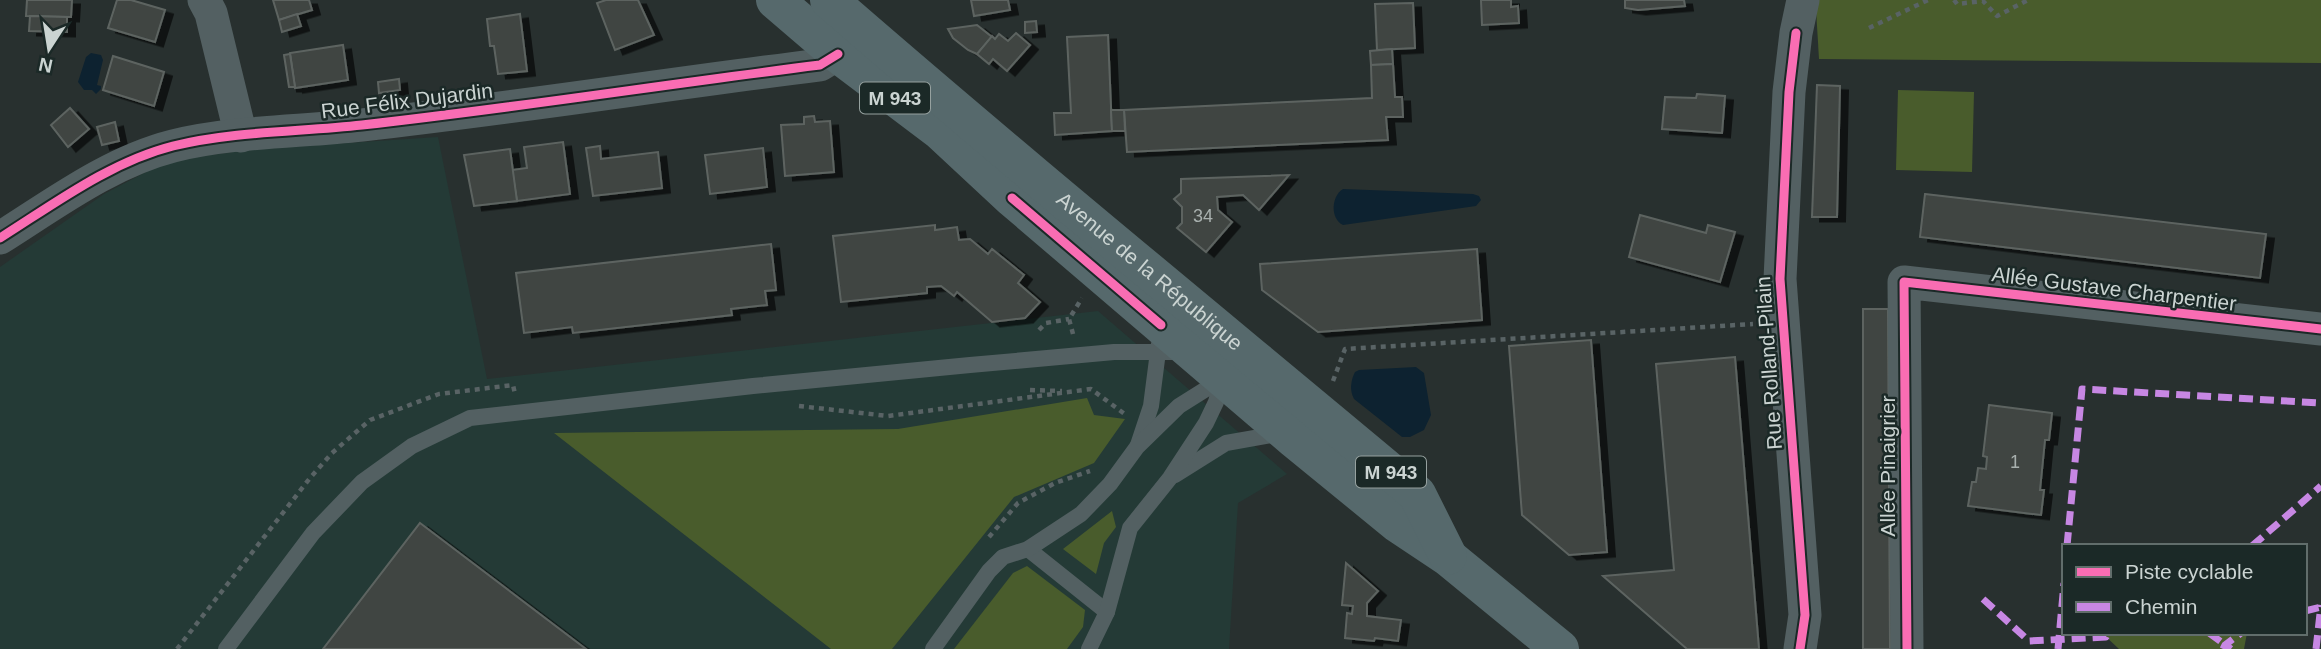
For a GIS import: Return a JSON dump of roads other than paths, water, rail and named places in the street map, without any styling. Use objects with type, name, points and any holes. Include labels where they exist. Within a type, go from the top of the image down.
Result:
[{"type":"main road","name":"Avenue de la République","points":[[775,0],[838,54],[940,131],[1012,198],[1213,359],[1309,407],[1417,494],[1449,558],[1560,649]]},
{"type":"main road","name":"Avenue de la République","points":[[829,0],[977,129],[1051,187],[1213,359],[1309,407]]},
{"type":"street","points":[[204,0],[211,13],[241,136]]},
{"type":"street","name":"Rue Rolland-Pilain","points":[[1800,649],[1805,615],[1780,279],[1789,92],[1803,0]]},
{"type":"street","name":"Rue Félix Dujardin","points":[[0,238],[105,174],[138,158],[173,146],[241,136],[362,125],[820,65],[838,54]]},
{"type":"street","name":"Allée Gustave Charpentier","points":[[1904,282],[2321,329]]},
{"type":"street","name":"Allée Pinaigrier","points":[[1904,282],[1907,649]]},
{"type":"lane","points":[[226,649],[313,533],[362,482],[412,446],[470,418],[752,386],[1090,354],[1213,359]]},
{"type":"lane","points":[[1137,447],[1151,406],[1155,384],[1213,359]]},
{"type":"lane","points":[[933,649],[989,571],[1003,557],[1028,549],[1081,514],[1110,484],[1137,447],[1179,406],[1213,359]]},
{"type":"lane","points":[[1089,649],[1107,612],[1130,528],[1170,478],[1206,423],[1216,402],[1213,359]]},
{"type":"lane","points":[[1170,478],[1226,443],[1309,407]]},
{"type":"lane","points":[[1028,549],[1107,612]]},
{"type":"water","points":[[91,53],[101,55],[103,60],[97,85],[101,86],[101,89],[96,94],[92,90],[84,90],[78,82],[86,57]]},
{"type":"water","points":[[1343,189],[1473,194],[1481,200],[1476,206],[1343,225],[1334,213],[1334,202]]},
{"type":"water","points":[[1416,367],[1424,373],[1431,415],[1424,430],[1410,437],[1402,437],[1354,399],[1351,392],[1352,382],[1355,372],[1359,370]]}]
